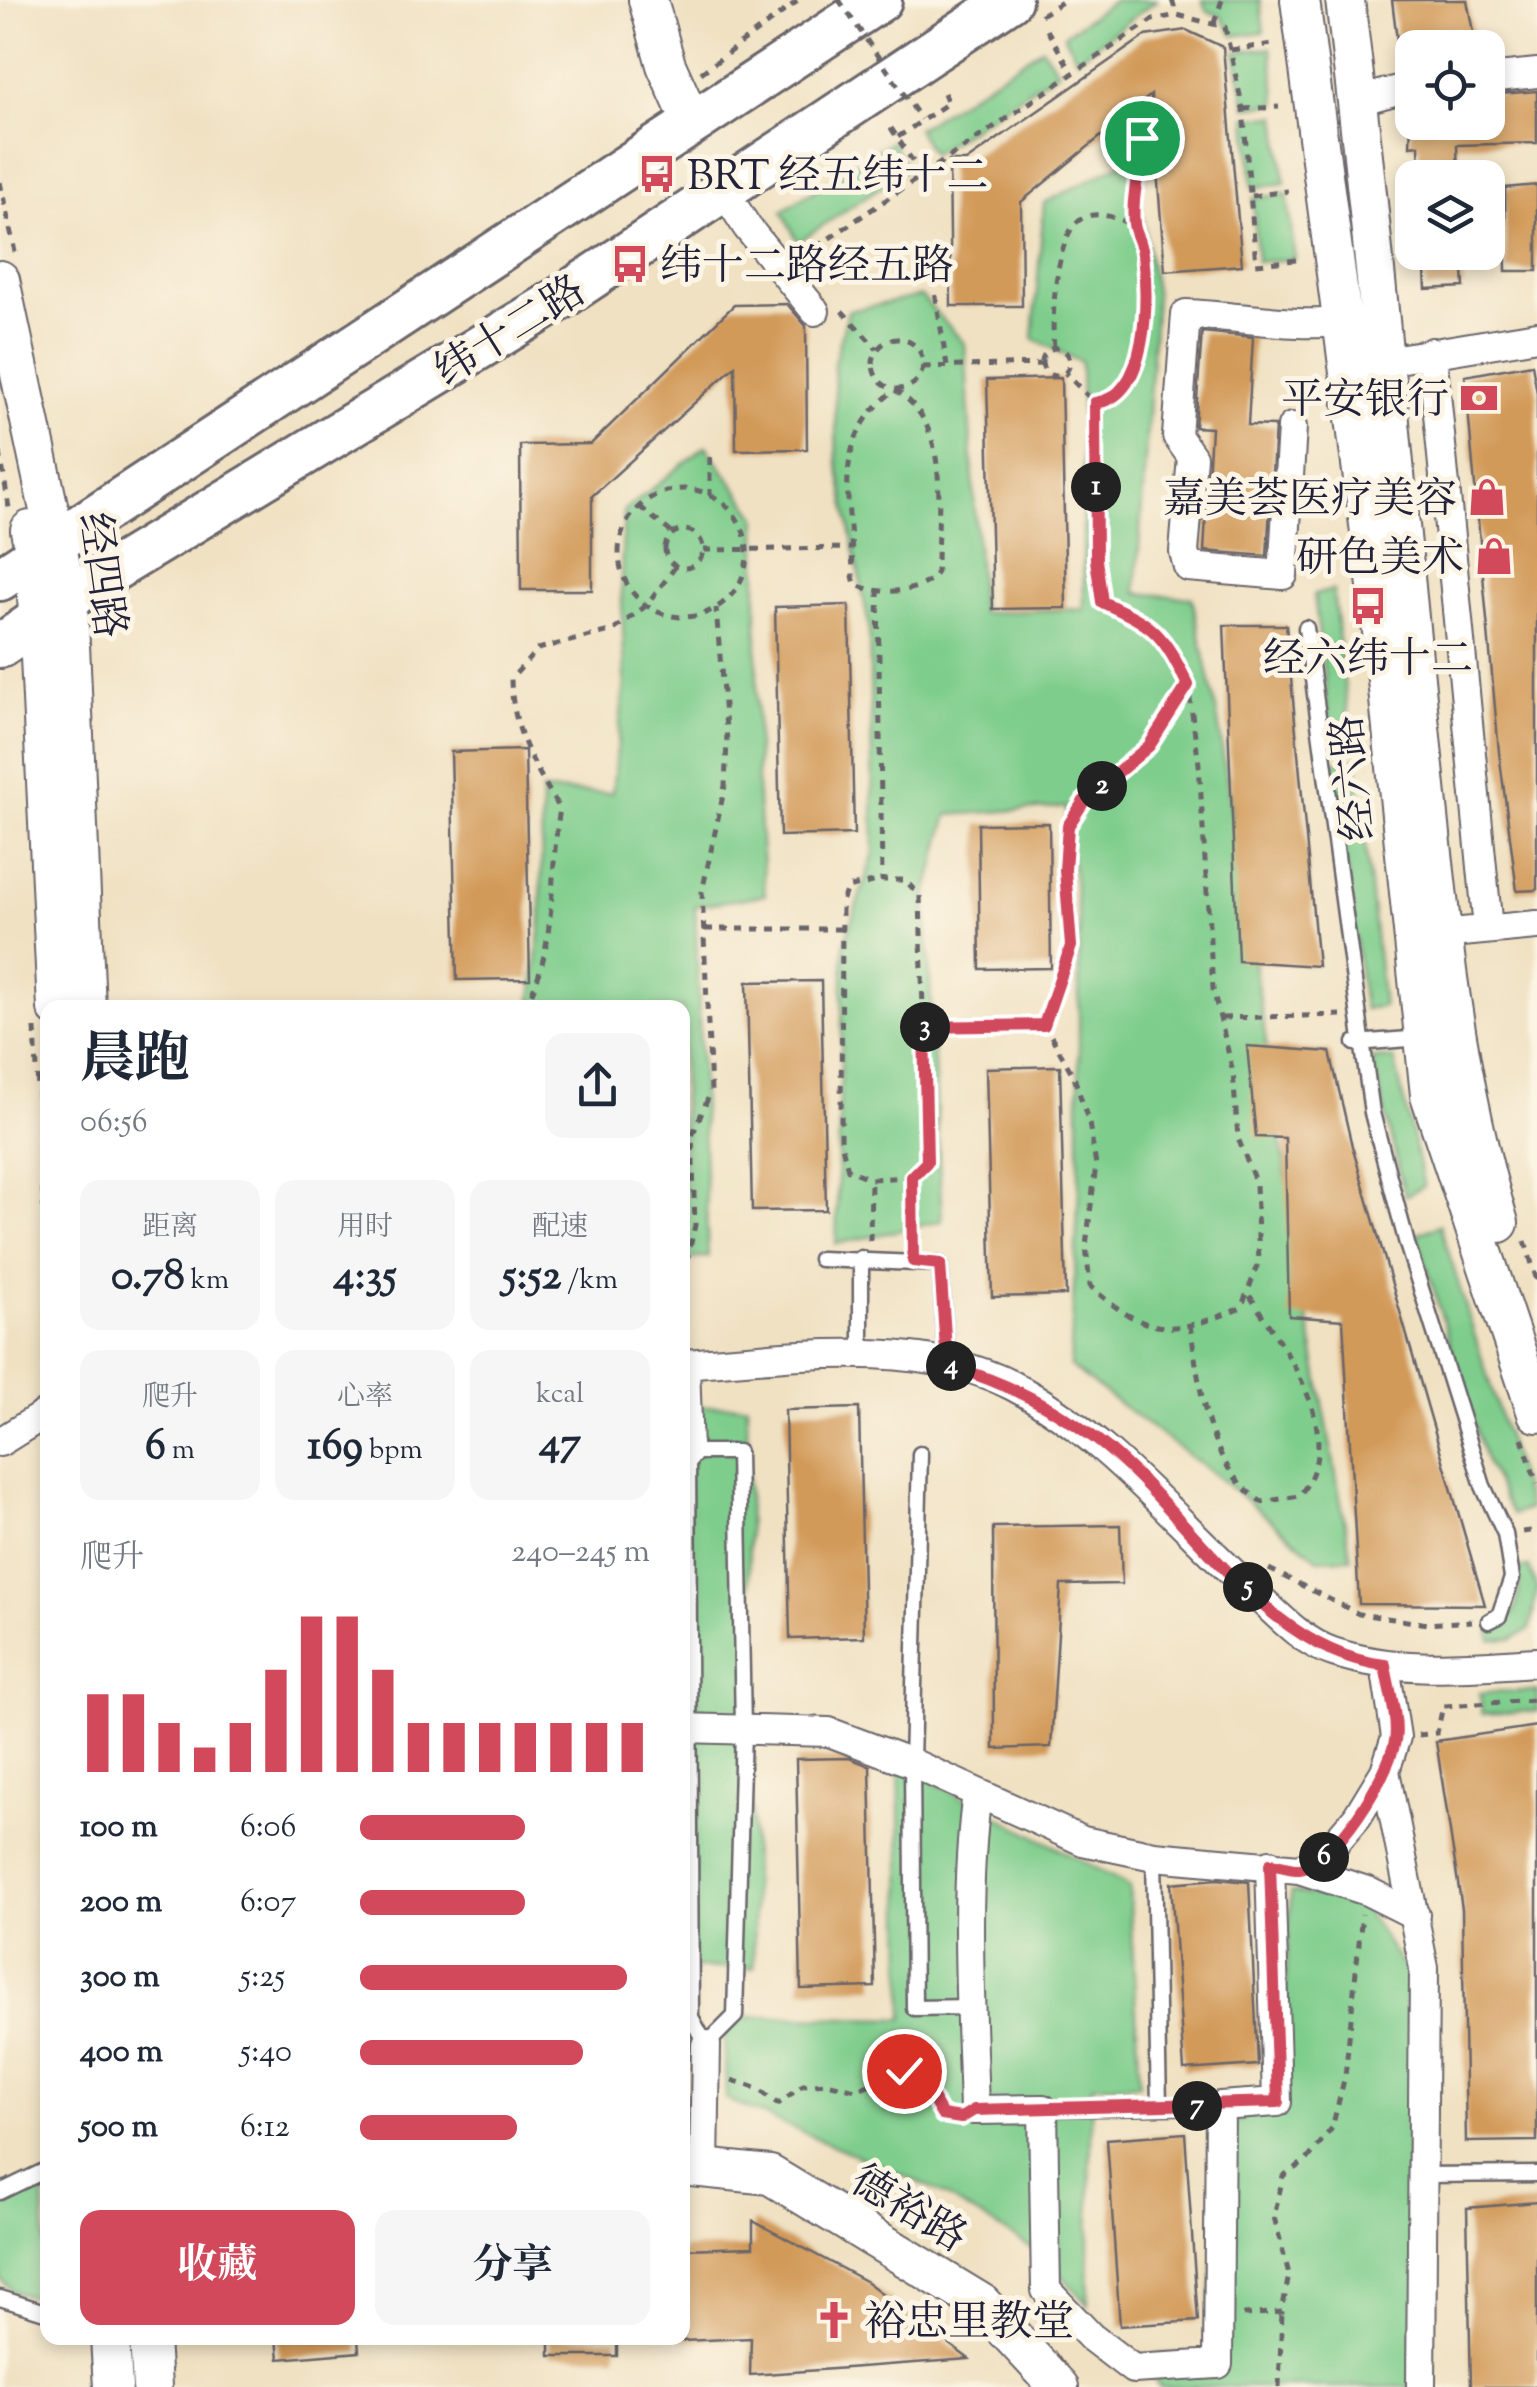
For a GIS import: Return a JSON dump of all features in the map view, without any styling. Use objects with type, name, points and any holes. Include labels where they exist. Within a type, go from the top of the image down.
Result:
[{"type":"main road","points":[[648,0],[666,66],[692,123]]},
{"type":"main road","name":"纬十二路","points":[[0,578],[356,342],[513,245],[880,0]]},
{"type":"main road","name":"纬十二路","points":[[0,646],[52,610],[553,303],[1010,0]]},
{"type":"main road","name":"经六路","points":[[1300,0],[1378,593],[1430,1095],[1537,1413]]},
{"type":"main road","name":"经六路","points":[[1344,0],[1386,361],[1454,1035],[1475,1142],[1537,1339]]},
{"type":"main road","name":"经四路","points":[[0,280],[46,548],[85,1000]]},
{"type":"main road","name":"经四路","points":[[0,391],[46,548]]},
{"type":"main road","name":"经四路","points":[[52,610],[56,1000]]},
{"type":"main road","name":"德裕路","points":[[693,2167],[770,2175],[981,2303],[1059,2387]]},
{"type":"main road","points":[[110,2345],[112,2387]]},
{"type":"main road","points":[[149,2345],[152,2387]]},
{"type":"street","points":[[1505,77],[1537,74]]},
{"type":"street","points":[[1358,101],[1395,91]]},
{"type":"street","points":[[724,190],[747,228],[815,311]]},
{"type":"street","points":[[1292,427],[1282,574],[1188,567],[1184,552],[1192,457],[1176,436],[1186,314],[1263,317],[1305,325],[1342,322]]},
{"type":"street","points":[[1386,361],[1537,336]]},
{"type":"street","points":[[1432,352],[1488,930]]},
{"type":"street","points":[[1441,934],[1537,925]]},
{"type":"street","points":[[690,1364],[861,1354],[947,1365],[1010,1384],[1098,1440],[1290,1626],[1328,1651],[1385,1665],[1537,1662]]},
{"type":"street","points":[[0,1442],[40,1417]]},
{"type":"street","points":[[1299,1869],[1323,1857],[1357,1817],[1385,1771],[1396,1737],[1385,1665]]},
{"type":"street","points":[[690,1728],[828,1732],[912,1764],[1083,1842],[1154,1856],[1299,1869],[1367,1891],[1415,1915]]},
{"type":"street","points":[[1385,1771],[1424,1968],[1421,2387]]},
{"type":"street","points":[[976,1793],[970,1841],[974,2110],[1043,2109],[1046,2290],[1091,2337],[1133,2369],[1218,2364],[1220,2106],[1278,2102],[1270,1864]]},
{"type":"street","points":[[693,2167],[706,2058]]},
{"type":"lane","points":[[1306,628],[1357,1015],[1357,1043],[1372,1113],[1407,1244],[1482,1486],[1506,1534],[1512,1578],[1499,1616],[1489,1620]]},
{"type":"lane","points":[[1357,1043],[1424,1038]]},
{"type":"lane","points":[[861,1354],[865,1258]]},
{"type":"lane","points":[[820,1259],[940,1264],[947,1365]]},
{"type":"lane","points":[[690,1452],[738,1452],[742,1730],[735,2016],[706,2058]]},
{"type":"lane","points":[[920,1454],[912,1764],[914,2008],[971,2007]]},
{"type":"lane","points":[[1154,1856],[1158,2107]]},
{"type":"lane","points":[[690,1921],[691,2017],[706,2058]]},
{"type":"lane","points":[[1043,2109],[1220,2106]]},
{"type":"lane","points":[[0,2192],[40,2173]]},
{"type":"lane","points":[[1422,2174],[1537,2174]]},
{"type":"lane","points":[[0,2298],[40,2311]]},
{"type":"path","points":[[839,0],[922,120]]},
{"type":"path","points":[[1172,0],[1177,15]]},
{"type":"path","points":[[1214,23],[1222,0]]},
{"type":"path","points":[[801,258],[1152,20],[1177,15],[1224,27],[1243,110],[1256,264],[1297,260]]},
{"type":"path","points":[[1047,30],[1074,75]]},
{"type":"path","points":[[1231,50],[1272,44]]},
{"type":"path","points":[[898,137],[948,102],[944,93]]},
{"type":"path","points":[[1243,110],[1280,106]]},
{"type":"path","points":[[1095,403],[1112,401],[1128,385],[1145,317],[1142,249],[1134,226],[1140,178],[1140,120]]},
{"type":"path","points":[[891,128],[923,177]]},
{"type":"path","points":[[1250,196],[1288,192]]},
{"type":"path","points":[[1054,347],[1051,323],[1056,287],[1071,230],[1082,218],[1102,215],[1134,226]]},
{"type":"path","points":[[934,279],[947,366]]},
{"type":"path","points":[[923,366],[908,388],[895,390],[875,405],[848,446],[855,584],[878,589],[919,588],[931,584],[937,572],[936,442],[926,416],[895,390],[874,374],[872,361],[887,340],[900,338],[913,343],[922,354],[923,366]]},
{"type":"path","points":[[1054,347],[1062,348],[1070,359],[1065,373],[1051,375],[1042,364],[1043,356],[1054,347]]},
{"type":"path","points":[[923,366],[1042,364]]},
{"type":"path","points":[[1065,373],[1095,403],[1096,560],[1102,602],[1148,623],[1168,646],[1188,685],[1199,764],[1212,989],[1233,1072],[1238,1138],[1256,1184],[1259,1263],[1241,1308],[1165,1330],[1120,1313],[1090,1286],[1086,1246],[1096,1165],[1089,1124],[1074,1077],[1044,1025],[1071,946],[1065,870],[1068,826],[1084,801],[1149,746],[1188,685]]},
{"type":"path","points":[[710,457],[710,495]]},
{"type":"path","points":[[688,489],[710,495],[728,507],[741,526],[748,548],[736,590],[716,608],[678,618],[646,605],[626,581],[620,560],[621,537],[640,507],[666,492],[688,489]]},
{"type":"path","points":[[640,507],[672,533],[693,532],[704,550]]},
{"type":"path","points":[[672,533],[665,553],[676,566],[690,568],[704,550],[853,548]]},
{"type":"path","points":[[529,1000],[548,942],[551,860],[560,809],[528,757],[512,716],[512,679],[538,650],[614,630],[646,605],[676,566]]},
{"type":"path","points":[[878,589],[882,880]]},
{"type":"path","points":[[690,1247],[695,1225],[692,1136],[710,1091],[702,892],[725,786],[728,741],[716,608]]},
{"type":"path","points":[[882,880],[905,880],[920,896],[927,1162],[912,1177],[871,1179],[848,1170],[841,1142],[842,929],[847,888],[882,880]]},
{"type":"path","points":[[705,929],[842,929]]},
{"type":"path","points":[[1222,1018],[1357,1015]]},
{"type":"path","points":[[924,1027],[1044,1025]]},
{"type":"path","points":[[912,1177],[913,1261]]},
{"type":"path","points":[[865,1258],[871,1179]]},
{"type":"path","points":[[1190,1325],[1208,1416],[1230,1476],[1262,1502],[1299,1496],[1309,1483],[1318,1450],[1308,1394],[1247,1292]]},
{"type":"path","points":[[1258,1563],[1359,1614],[1428,1624],[1489,1620]]},
{"type":"path","points":[[1512,1689],[1514,1701]]},
{"type":"path","points":[[1396,1737],[1437,1733],[1442,1706],[1537,1700]]},
{"type":"path","points":[[1279,2387],[1282,2312],[1289,2274],[1274,2217],[1283,2176],[1307,2160],[1332,2128],[1345,2076],[1356,1943],[1367,1891]]},
{"type":"path","points":[[706,2058],[778,2104],[804,2085],[827,2083],[856,2090],[904,2071],[927,2089],[942,2115],[961,2118],[974,2110]]},
{"type":"path","points":[[1220,2317],[1282,2312]]},
{"type":"green space","points":[[1115,0],[1157,0],[1077,59],[1064,35]]},
{"type":"green space","points":[[1202,0],[1260,0],[1264,32],[1234,36],[1221,16],[1207,11]]},
{"type":"green space","points":[[1042,48],[1058,71],[932,154],[917,129]]},
{"type":"green space","points":[[1271,48],[1277,104],[1246,107],[1235,52]]},
{"type":"green space","points":[[1277,116],[1285,183],[1253,188],[1247,117]]},
{"type":"green space","points":[[892,141],[907,169],[798,242],[782,211]]},
{"type":"green space","points":[[1132,158],[1156,296],[1136,593],[1192,598],[1217,714],[1304,1297],[1351,1558],[1318,1559],[1223,1481],[1070,1367],[1079,1185],[1079,921],[1065,807],[948,815],[926,899],[942,1221],[836,1244],[844,944],[874,853],[869,626],[837,460],[834,363],[848,311],[921,296],[965,344],[981,613],[1084,609],[1081,362],[1033,339],[1044,203]]},
{"type":"green space","points":[[1287,194],[1295,259],[1257,262],[1253,198]]},
{"type":"green space","points":[[706,446],[757,517],[757,786],[765,895],[695,906],[708,1257],[690,1259],[690,1000],[532,1000],[541,925],[542,791],[612,793],[625,681],[621,578],[624,511]]},
{"type":"green space","points":[[1333,590],[1350,731],[1331,734],[1314,595]]},
{"type":"green space","points":[[1356,759],[1383,1006],[1364,1009],[1333,762]]},
{"type":"green space","points":[[1394,1058],[1424,1186],[1405,1196],[1372,1059]]},
{"type":"green space","points":[[1440,1225],[1529,1509],[1512,1515],[1485,1460],[1417,1234]]},
{"type":"green space","points":[[747,1405],[754,1968],[690,1968],[690,1407]]},
{"type":"green space","points":[[1529,1567],[1537,1590],[1530,1629],[1511,1639],[1491,1640],[1490,1631],[1508,1621],[1516,1607],[1519,1569]]},
{"type":"green space","points":[[1537,1691],[1537,1711],[1482,1714],[1480,1693]]},
{"type":"green space","points":[[899,1764],[1129,1886],[1140,2084],[1092,2085],[1088,2305],[1044,2255],[930,2187],[726,2099],[724,2016],[904,2019]]},
{"type":"green space","points":[[1291,1892],[1360,1902],[1413,1982],[1427,2387],[1160,2387],[1136,2356],[1206,2353],[1225,2131],[1280,2089]]},
{"type":"green space","points":[[40,2186],[40,2299],[15,2292],[0,2279],[0,2208],[14,2195]]},
{"type":"building","points":[[1392,0],[1467,0],[1473,30],[1396,30]]},
{"type":"building","points":[[1186,30],[1223,47],[1242,265],[1165,271],[1151,95],[1021,202],[1022,306],[951,306],[949,161],[966,161],[1145,36]]},
{"type":"building","points":[[1537,91],[1537,143],[1457,145],[1457,160],[1419,160],[1419,145],[1410,146],[1410,140],[1505,140],[1505,94]]},
{"type":"building","points":[[1537,185],[1537,271],[1506,271],[1505,188]]},
{"type":"building","points":[[1425,270],[1463,270],[1464,287],[1426,289]]},
{"type":"building","points":[[787,304],[806,326],[807,449],[736,450],[735,366],[592,496],[592,590],[521,590],[520,445],[591,444],[734,305]]},
{"type":"building","points":[[1202,332],[1253,337],[1248,425],[1275,426],[1267,556],[1204,551],[1211,428],[1195,427]]},
{"type":"building","points":[[1532,364],[1537,393],[1537,890],[1517,891],[1499,752],[1465,376]]},
{"type":"building","points":[[1061,378],[1066,608],[993,609],[987,380]]},
{"type":"building","points":[[849,605],[854,834],[780,836],[775,607]]},
{"type":"building","points":[[1224,625],[1286,625],[1318,966],[1238,961]]},
{"type":"building","points":[[525,750],[530,979],[457,980],[451,752]]},
{"type":"building","points":[[1049,823],[1051,968],[980,969],[978,824]]},
{"type":"building","points":[[821,981],[826,1210],[752,1211],[747,982]]},
{"type":"building","points":[[1247,1046],[1330,1052],[1352,1146],[1485,1605],[1359,1604],[1343,1320],[1289,1316],[1285,1138],[1256,1137]]},
{"type":"building","points":[[1060,1066],[1066,1295],[992,1297],[986,1068]]},
{"type":"building","points":[[859,1408],[864,1637],[790,1639],[785,1410]]},
{"type":"building","points":[[1120,1525],[1122,1584],[1061,1585],[1051,1747],[994,1749],[993,1527]]},
{"type":"building","points":[[1537,1726],[1537,2141],[1466,2142],[1462,1909],[1436,1741]]},
{"type":"building","points":[[849,1758],[870,1766],[875,1987],[801,1989],[796,1759]]},
{"type":"building","points":[[1217,1879],[1249,1882],[1258,2065],[1184,2070],[1171,1883]]},
{"type":"building","points":[[1185,2133],[1198,2321],[1120,2326],[1107,2139]]},
{"type":"building","points":[[1537,2202],[1537,2387],[1471,2387],[1467,2208]]},
{"type":"building","name":"裕忠里教堂","points":[[753,2221],[867,2282],[969,2359],[750,2375],[751,2338],[690,2341],[690,2249],[753,2247]]},
{"type":"building","points":[[278,2345],[358,2345],[359,2352],[279,2359]]},
{"type":"building","points":[[550,2345],[617,2345],[617,2356],[550,2356]]},
{"type":"place","name":"BRT 经五纬十二","points":[[657,174]]},
{"type":"place","name":"纬十二路经五路","points":[[630,264]]},
{"type":"place","name":"平安银行","points":[[1479,398]]},
{"type":"place","name":"嘉美荟医疗美容","points":[[1487,497]]},
{"type":"place","name":"研色美术","points":[[1494,556]]},
{"type":"place","name":"经六纬十二","points":[[1368,606]]},
{"type":"place","name":"裕忠里教堂","points":[[834,2320]]},
{"type":"route","points":[[904,2071],[927,2089],[942,2115],[961,2118],[974,2110],[1278,2102],[1270,1864],[1299,1869],[1323,1857],[1357,1817],[1385,1771],[1396,1737],[1385,1665],[1328,1651],[1290,1626],[1205,1548],[1098,1440],[1010,1384],[947,1365],[940,1264],[913,1261],[912,1177],[927,1162],[924,1027],[1044,1025],[1071,946],[1065,870],[1068,826],[1084,801],[1149,746],[1188,685],[1168,646],[1148,623],[1102,602],[1096,560],[1095,403],[1112,401],[1128,385],[1145,317],[1142,249],[1134,226],[1142,138]]}]
